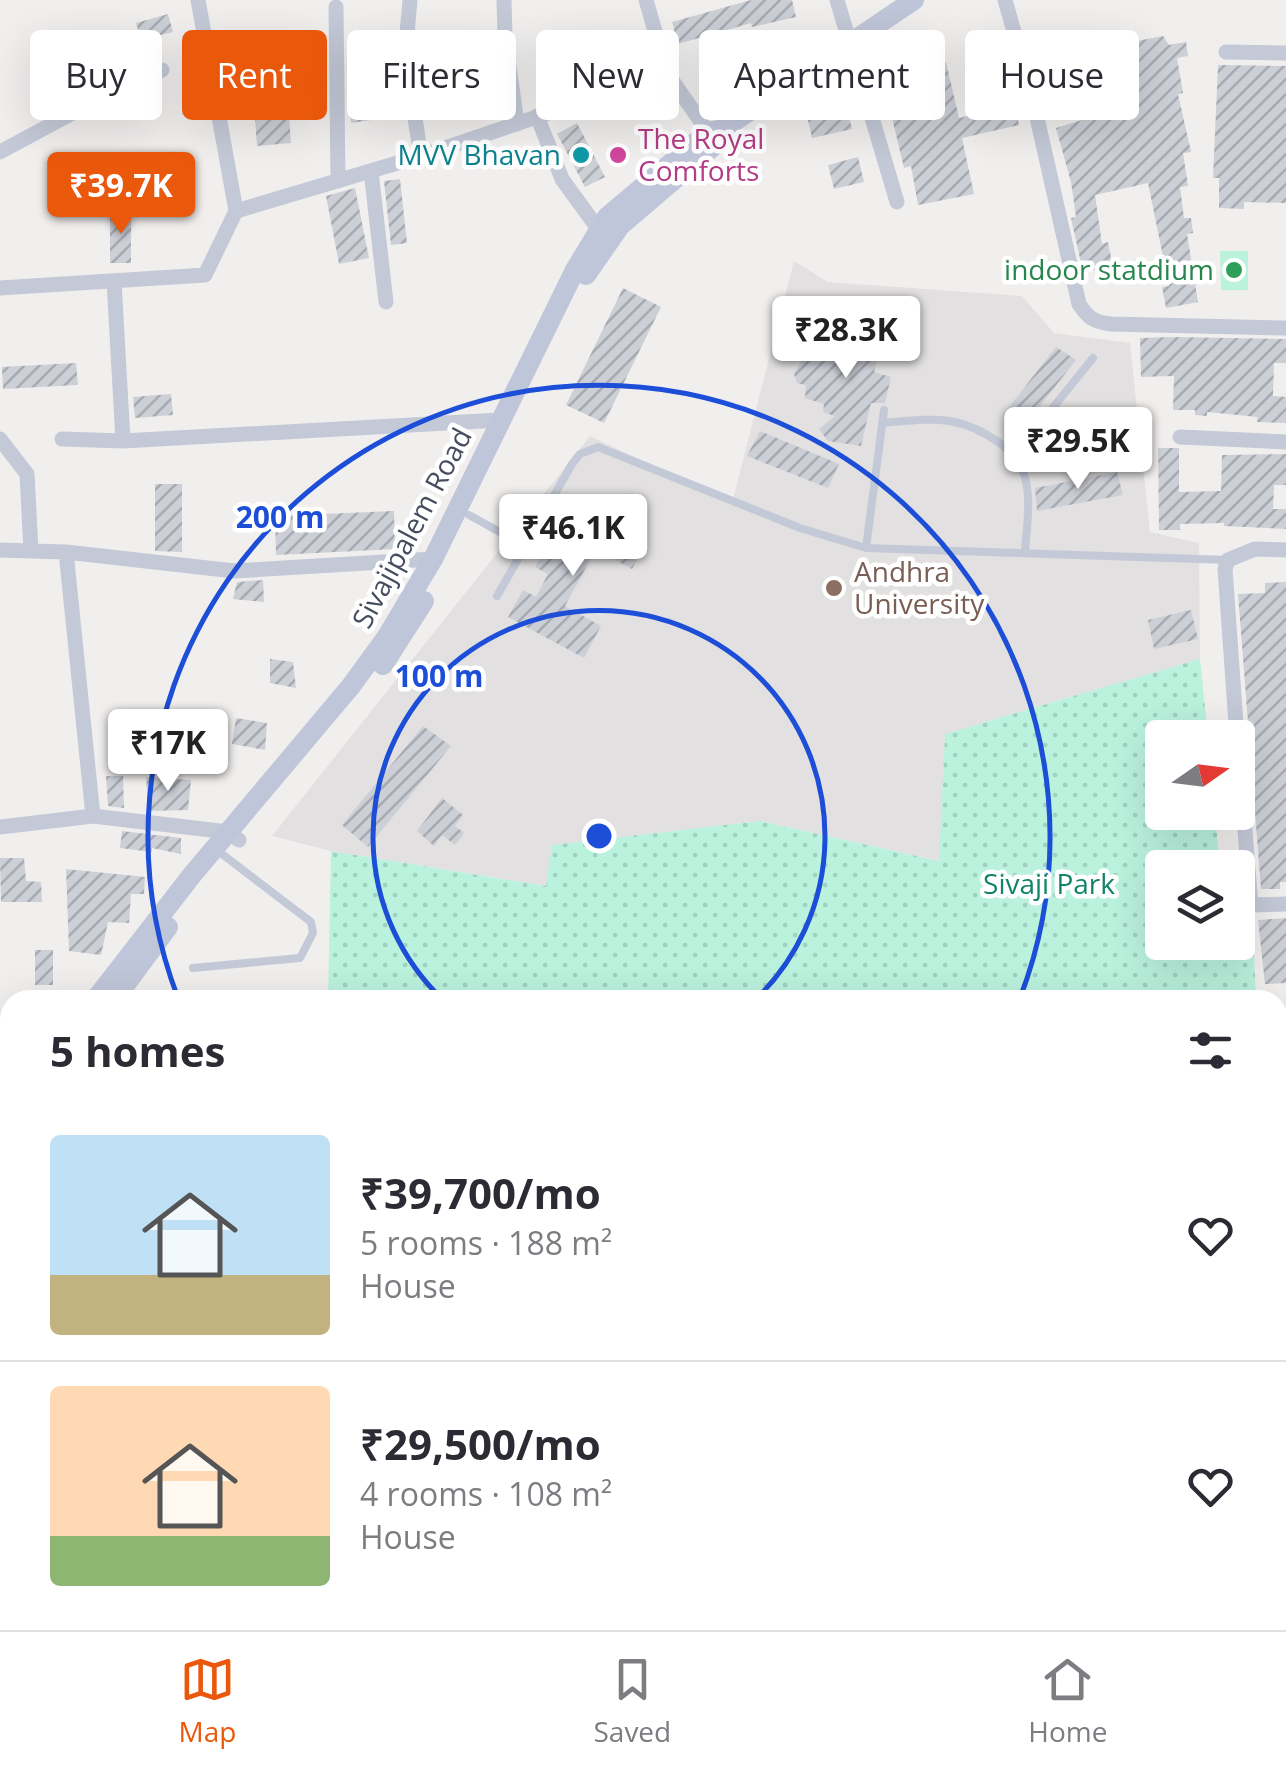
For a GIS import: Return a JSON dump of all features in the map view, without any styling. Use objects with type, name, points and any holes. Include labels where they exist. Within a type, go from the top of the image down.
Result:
[{"type":"main road","name":"Sivajipalem Road","points":[[868,30],[914,0]]},
{"type":"main road","name":"Sivajipalem Road","points":[[121,990],[227,844],[386,638],[433,559],[575,270],[606,217],[731,120]]},
{"type":"main road","name":"Sivajipalem Road","points":[[103,990],[399,644],[445,565],[586,276],[620,226],[715,146],[716,130]]},
{"type":"street","points":[[0,288],[205,275],[236,211],[198,0]]},
{"type":"street","points":[[410,0],[406,56],[421,156]]},
{"type":"street","points":[[504,0],[517,124]]},
{"type":"street","points":[[646,0],[655,30]]},
{"type":"street","points":[[837,0],[848,30]]},
{"type":"street","points":[[1005,0],[1079,304],[1086,315],[1095,322],[1111,324],[1286,328]]},
{"type":"street","points":[[336,7],[338,181]]},
{"type":"street","points":[[1226,52],[1286,53]]},
{"type":"street","points":[[679,87],[716,130]]},
{"type":"street","points":[[236,211],[421,156],[536,116]]},
{"type":"street","points":[[0,152],[60,120]]},
{"type":"street","points":[[539,120],[562,179],[599,230]]},
{"type":"street","points":[[874,120],[897,202]]},
{"type":"street","points":[[371,171],[386,302]]},
{"type":"street","points":[[114,281],[123,441]]},
{"type":"street","points":[[62,438],[123,441],[500,420]]},
{"type":"street","points":[[1180,437],[1286,442]]},
{"type":"street","points":[[0,439],[27,474],[31,551]]},
{"type":"street","points":[[1235,720],[1224,580],[1228,560],[1255,549],[1286,550]]},
{"type":"street","points":[[0,550],[66,552],[234,572],[433,559]]},
{"type":"street","points":[[66,552],[93,816]]},
{"type":"street","points":[[0,825],[93,816],[227,844]]},
{"type":"street","points":[[1245,830],[1251,905],[1286,904]]},
{"type":"lane","points":[[1014,458],[1093,358]]},
{"type":"lane","points":[[866,548],[884,410]]},
{"type":"lane","points":[[882,423],[939,418],[964,422],[982,430],[1014,458],[1026,476],[1028,490],[1025,553]]},
{"type":"lane","points":[[497,596],[572,464],[580,454],[598,447],[768,516],[866,548],[1228,560]]},
{"type":"lane","points":[[469,515],[526,546]]},
{"type":"lane","points":[[193,968],[300,958],[313,933],[311,922],[227,844]]},
{"type":"shaded area","name":"Andhra University","points":[[794,261],[828,282],[1022,296],[1054,333],[1130,343],[1150,532],[1199,543],[1200,659],[945,734],[940,861],[760,821],[552,845],[547,886],[331,851],[272,836],[590,436],[732,503]]},
{"type":"green space","name":"indoor statdium","points":[[1220,251],[1248,251],[1248,290],[1221,290]]},
{"type":"green space","name":"Sivaji Park","points":[[1200,659],[1206,720],[1145,720],[1145,830],[1217,830],[1218,850],[1145,850],[1145,960],[1254,960],[1256,990],[328,990],[331,851],[546,886],[552,845],[760,821],[939,861],[945,734]]},
{"type":"building","points":[[751,0],[792,0],[796,17],[752,27],[751,23],[727,30],[699,30],[699,38],[679,44],[679,30],[674,30],[672,22]]},
{"type":"building","points":[[168,14],[173,32],[162,35],[162,30],[138,30],[136,23]]},
{"type":"building","points":[[1163,36],[1169,45],[1186,42],[1188,56],[1177,58],[1183,93],[1178,94],[1191,152],[1183,153],[1188,186],[1180,187],[1184,218],[1191,218],[1193,233],[1187,234],[1198,302],[1166,308],[1162,287],[1169,286],[1148,183],[1095,195],[1102,244],[1108,242],[1113,267],[1083,272],[1071,218],[1076,217],[1071,182],[1056,128],[1082,120],[1139,120],[1139,41]]},
{"type":"building","points":[[945,62],[959,118],[1018,120],[1019,125],[962,138],[974,194],[918,205],[911,166],[904,168],[893,120],[945,120]]},
{"type":"building","points":[[1218,65],[1286,66],[1286,203],[1244,202],[1244,209],[1219,208],[1219,178],[1213,178]]},
{"type":"building","points":[[255,120],[289,120],[291,143],[257,146]]},
{"type":"building","points":[[808,120],[850,120],[852,129],[812,138]]},
{"type":"building","name":"MVV Bhavan","points":[[577,123],[605,177],[585,187],[557,134]]},
{"type":"building","points":[[858,157],[864,182],[834,189],[828,165]]},
{"type":"building","points":[[400,179],[407,243],[391,245],[384,181]]},
{"type":"building","points":[[355,188],[369,258],[339,264],[326,196]]},
{"type":"building","points":[[110,211],[131,211],[131,263],[110,263]]},
{"type":"building","points":[[623,288],[661,307],[604,423],[566,405]]},
{"type":"building","points":[[868,320],[886,326],[874,372],[891,377],[885,403],[871,403],[861,446],[828,441],[819,429],[835,416],[823,412],[824,404],[805,398],[806,385],[797,383],[794,374],[816,347],[831,353],[835,338],[844,338],[842,324],[855,321],[859,332]]},
{"type":"building","points":[[1140,338],[1286,339],[1286,363],[1274,363],[1273,396],[1286,397],[1286,423],[1173,410],[1174,376],[1141,377]]},
{"type":"building","points":[[1056,347],[1076,360],[1021,430],[1003,415]]},
{"type":"building","points":[[76,363],[78,385],[3,389],[2,367]]},
{"type":"building","points":[[171,394],[173,415],[135,418],[133,397]]},
{"type":"building","points":[[760,431],[839,464],[828,488],[747,456]]},
{"type":"building","points":[[1158,448],[1179,448],[1179,492],[1221,491],[1222,455],[1286,454],[1286,485],[1274,485],[1273,509],[1286,509],[1286,529],[1224,523],[1180,524],[1180,530],[1159,530]]},
{"type":"building","points":[[1117,472],[1123,495],[1037,511],[1035,488]]},
{"type":"building","points":[[155,484],[182,484],[182,552],[155,551]]},
{"type":"building","points":[[569,501],[646,543],[632,569],[596,549],[565,606],[601,626],[584,658],[508,617],[523,590],[536,597],[548,574],[535,567],[546,546],[560,554],[572,532],[556,524]]},
{"type":"building","points":[[394,511],[395,549],[276,555],[275,516]]},
{"type":"building","points":[[263,580],[264,602],[233,599],[237,582]]},
{"type":"building","points":[[1286,582],[1286,882],[1280,882],[1280,889],[1261,889],[1255,812],[1255,720],[1248,720],[1238,594],[1265,593],[1265,583]]},
{"type":"building","points":[[1191,610],[1198,639],[1154,649],[1148,620]]},
{"type":"building","points":[[270,659],[293,662],[296,688],[270,683]]},
{"type":"building","points":[[236,718],[267,723],[265,750],[232,744]]},
{"type":"building","points":[[423,726],[451,746],[368,847],[342,825]]},
{"type":"building","points":[[106,776],[123,776],[124,808],[108,806]]},
{"type":"building","points":[[146,777],[191,780],[188,810],[148,811]]},
{"type":"building","points":[[442,798],[463,815],[455,826],[464,833],[455,845],[442,835],[434,846],[417,831]]},
{"type":"building","points":[[122,831],[181,838],[181,854],[152,848],[152,852],[120,848]]},
{"type":"building","points":[[0,858],[24,858],[26,881],[41,882],[42,902],[1,902]]},
{"type":"building","points":[[66,869],[145,877],[144,894],[131,894],[129,923],[108,922],[101,955],[69,951]]},
{"type":"building","points":[[1286,918],[1286,983],[1265,984],[1258,920]]},
{"type":"building","points":[[35,950],[53,950],[53,985],[35,985]]},
{"type":"place","name":"MVV Bhavan","points":[[581,155]]},
{"type":"place","name":"The Royal Comforts","points":[[618,155]]},
{"type":"place","name":"indoor statdium","points":[[1234,270]]},
{"type":"place","name":"Andhra University","points":[[834,588]]}]
